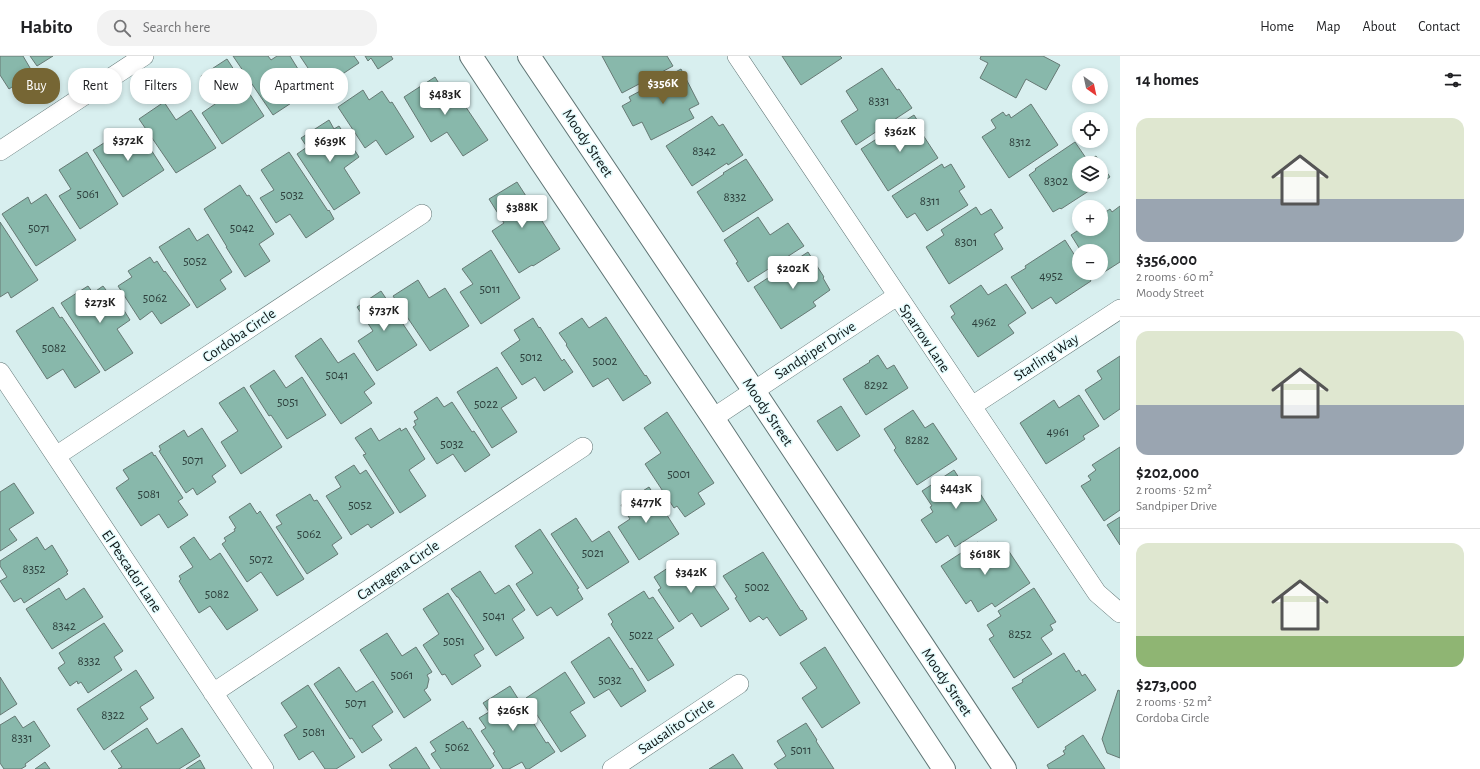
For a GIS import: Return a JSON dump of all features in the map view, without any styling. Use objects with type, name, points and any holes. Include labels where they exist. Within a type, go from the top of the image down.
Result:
[{"type":"main road","points":[[471,56],[540,162],[713,418],[944,769]]},
{"type":"main road","name":"Moody Street","points":[[529,56],[1005,769]]},
{"type":"street","points":[[0,151],[144,56]]},
{"type":"street","name":"Sparrow Lane","points":[[738,56],[1096,593],[1120,613]]},
{"type":"street","name":"Cordoba Circle","points":[[56,456],[422,214]]},
{"type":"street","name":"Sandpiper Drive","points":[[713,418],[897,296]]},
{"type":"street","name":"Starling Way","points":[[972,406],[1120,309]]},
{"type":"street","name":"El Pescador Lane","points":[[0,372],[264,769]]},
{"type":"street","name":"Cartagena Circle","points":[[213,693],[583,447]]},
{"type":"street","name":"Sausalito Circle","points":[[612,769],[740,684]]},
{"type":"building","points":[[0,56],[23,56],[30,68],[12,68],[12,87],[9,89],[0,75]]},
{"type":"building","points":[[30,56],[53,56],[37,66]]},
{"type":"building","points":[[233,56],[268,56],[271,60],[277,56],[290,56],[297,68],[260,68],[260,96],[252,84],[252,68],[241,68]]},
{"type":"building","points":[[300,56],[354,56],[359,63],[348,70],[348,68],[308,68]]},
{"type":"building","points":[[365,56],[391,56],[393,59],[378,69],[371,58],[368,61]]},
{"type":"building","points":[[602,56],[667,56],[673,66],[622,93]]},
{"type":"building","points":[[782,56],[840,56],[842,58],[801,85]]},
{"type":"building","points":[[981,56],[1043,56],[1060,65],[1046,90],[1026,79],[1016,98],[980,78],[988,63],[980,59]]},
{"type":"building","points":[[227,59],[233,68],[213,68]]},
{"type":"building","points":[[882,68],[912,108],[856,145],[841,121],[858,110],[846,91]]},
{"type":"building","points":[[681,69],[699,104],[689,109],[694,118],[651,140],[642,122],[633,126],[622,106],[631,101],[629,97]]},
{"type":"building","points":[[435,77],[443,90],[451,85],[488,140],[463,156],[447,132],[431,142],[404,97]]},
{"type":"building","points":[[363,90],[369,100],[382,91],[390,103],[392,102],[414,137],[386,155],[376,140],[365,148],[338,107],[342,104],[348,104],[348,100]]},
{"type":"building","points":[[252,98],[264,116],[222,144],[202,113],[215,104],[252,104]]},
{"type":"building","points":[[161,104],[165,104],[176,120],[191,110],[216,148],[176,173],[139,119]]},
{"type":"building","points":[[266,104],[290,104],[273,115]]},
{"type":"building","points":[[1031,104],[1058,145],[1009,178],[982,137],[996,128],[991,120],[1003,112],[1006,116],[1009,114],[1011,118]]},
{"type":"building","points":[[914,115],[924,131],[921,132],[938,158],[888,191],[861,149]]},
{"type":"building","points":[[712,116],[719,126],[723,124],[743,155],[728,165],[727,163],[692,186],[666,146]]},
{"type":"building","points":[[329,120],[334,129],[339,126],[359,157],[344,168],[360,193],[334,210],[297,154],[307,147],[301,138]]},
{"type":"building","points":[[139,131],[164,170],[123,197],[93,150],[121,132],[126,140]]},
{"type":"building","points":[[1072,144],[1072,148],[1079,148],[1085,156],[1072,156],[1072,192],[1087,192],[1075,200],[1072,200],[1072,202],[1061,209],[1060,208],[1053,212],[1029,175],[1036,170],[1035,169]]},
{"type":"building","points":[[87,152],[118,204],[80,229],[59,196],[71,189],[59,170]]},
{"type":"building","points":[[289,152],[334,219],[306,238],[290,214],[276,223],[260,198],[274,190],[261,170]]},
{"type":"building","points":[[746,159],[773,200],[723,232],[697,192],[724,174],[723,173]]},
{"type":"building","points":[[942,164],[944,168],[951,164],[965,187],[959,191],[968,205],[927,231],[915,213],[907,218],[892,196]]},
{"type":"building","points":[[517,182],[560,249],[519,273],[492,231],[504,223],[489,199]]},
{"type":"building","points":[[240,185],[247,196],[249,195],[274,234],[259,244],[270,261],[245,277],[204,209]]},
{"type":"building","points":[[46,194],[76,240],[36,266],[2,214],[28,197],[31,204]]},
{"type":"building","points":[[1120,206],[1120,262],[1108,270],[1108,244],[1077,244],[1071,235],[1108,236],[1108,210],[1110,209],[1112,212]]},
{"type":"building","points":[[976,207],[981,215],[991,209],[1003,228],[994,234],[1003,249],[949,284],[926,247],[944,235],[941,230]]},
{"type":"building","points":[[758,217],[770,235],[788,223],[804,246],[748,282],[736,263],[738,262],[724,240]]},
{"type":"building","points":[[0,222],[38,280],[11,298],[8,292],[0,297]]},
{"type":"building","points":[[189,228],[197,241],[208,234],[232,272],[220,280],[226,289],[197,308],[159,247]]},
{"type":"building","points":[[1065,240],[1072,251],[1072,280],[1091,281],[1056,304],[1051,297],[1032,309],[1011,277],[1026,268],[1025,266]]},
{"type":"building","points":[[491,250],[520,298],[481,324],[460,292],[473,284],[462,269]]},
{"type":"building","points":[[808,252],[824,277],[823,278],[830,290],[813,302],[816,306],[781,329],[754,287]]},
{"type":"building","points":[[150,257],[154,263],[157,261],[190,305],[161,324],[152,311],[140,320],[118,286],[132,277],[128,271]]},
{"type":"building","points":[[418,280],[429,298],[445,288],[469,326],[430,351],[393,296]]},
{"type":"building","points":[[1006,284],[1026,313],[1008,325],[1014,333],[978,357],[951,317],[955,314],[950,306],[981,285],[988,295]]},
{"type":"building","points":[[88,286],[93,293],[103,286],[112,298],[115,296],[130,320],[117,329],[133,353],[105,371],[61,303]]},
{"type":"building","points":[[381,291],[417,345],[377,371],[358,341],[373,331],[357,307]]},
{"type":"building","points":[[53,307],[60,318],[62,317],[100,372],[75,388],[63,369],[47,379],[16,331]]},
{"type":"building","points":[[606,317],[651,383],[623,401],[608,378],[593,387],[559,333],[582,318],[589,328]]},
{"type":"building","points":[[533,318],[562,361],[564,359],[573,372],[544,391],[535,377],[522,385],[501,353],[520,340],[514,330]]},
{"type":"building","points":[[321,338],[338,363],[354,353],[375,384],[364,392],[372,403],[341,424],[295,356]]},
{"type":"building","points":[[878,355],[887,369],[894,365],[908,388],[866,415],[843,379],[870,362],[869,361]]},
{"type":"building","points":[[1120,356],[1120,409],[1104,420],[1085,390],[1102,379],[1097,371]]},
{"type":"building","points":[[497,367],[517,398],[501,408],[517,432],[492,448],[457,392]]},
{"type":"building","points":[[274,370],[286,388],[302,377],[326,415],[287,439],[271,415],[269,416],[250,386]]},
{"type":"building","points":[[244,387],[282,447],[241,474],[221,442],[238,431],[219,403]]},
{"type":"building","points":[[1079,395],[1099,426],[1083,436],[1085,439],[1046,464],[1020,423],[1054,400],[1059,408]]},
{"type":"building","points":[[437,397],[444,407],[452,402],[472,432],[474,431],[490,455],[465,472],[453,454],[437,464],[413,427],[416,425],[414,421],[418,419],[414,412]]},
{"type":"building","points":[[841,406],[860,436],[837,451],[817,421]]},
{"type":"building","points":[[913,410],[925,428],[933,423],[957,459],[917,485],[894,450],[896,448],[884,429]]},
{"type":"building","points":[[667,412],[714,483],[698,493],[705,504],[685,517],[677,506],[674,508],[645,464],[661,453],[644,428]]},
{"type":"building","points":[[202,428],[226,466],[212,476],[216,482],[197,495],[193,488],[186,493],[159,451],[161,450],[159,446],[184,430],[188,437]]},
{"type":"building","points":[[371,428],[379,441],[400,428],[401,431],[406,428],[425,459],[409,470],[426,496],[400,513],[363,455],[366,454],[355,438]]},
{"type":"building","points":[[1120,447],[1120,510],[1104,521],[1081,486],[1091,480],[1088,476],[1096,470],[1092,465]]},
{"type":"building","points":[[152,452],[183,498],[178,501],[188,515],[168,528],[159,514],[141,526],[116,488],[129,479],[123,470]]},
{"type":"building","points":[[354,465],[360,474],[366,470],[394,513],[371,528],[368,524],[351,535],[326,496],[341,487],[335,477]]},
{"type":"building","points":[[954,470],[966,489],[974,484],[997,520],[955,547],[948,535],[936,543],[921,520],[933,512],[930,507],[932,506],[922,491]]},
{"type":"building","points":[[14,483],[34,513],[9,529],[17,540],[0,551],[0,492]]},
{"type":"building","points":[[649,487],[679,534],[639,560],[618,527],[630,519],[621,505]]},
{"type":"building","points":[[310,494],[314,501],[317,500],[342,538],[332,545],[338,554],[307,574],[276,527],[282,524],[276,515]]},
{"type":"building","points":[[250,503],[257,514],[260,511],[304,579],[277,596],[261,572],[247,582],[222,544],[226,541],[224,538],[235,531],[234,529],[236,528],[229,517]]},
{"type":"building","points":[[1120,517],[1120,545],[1107,525]]},
{"type":"building","points":[[576,518],[592,542],[609,531],[629,562],[587,589],[551,534]]},
{"type":"building","points":[[540,529],[579,588],[577,589],[583,599],[557,616],[551,607],[537,616],[516,584],[533,573],[515,546]]},
{"type":"building","points":[[37,537],[45,550],[52,545],[68,571],[66,572],[68,574],[24,603],[21,598],[14,602],[0,581],[7,577],[0,566],[0,561]]},
{"type":"building","points":[[194,537],[210,560],[220,553],[258,610],[227,630],[210,606],[199,613],[179,581],[181,579],[179,576],[193,567],[180,547]]},
{"type":"building","points":[[978,542],[987,555],[1004,544],[1030,583],[995,607],[992,603],[978,612],[971,600],[966,604],[941,566]]},
{"type":"building","points":[[763,552],[807,619],[780,636],[767,617],[763,620],[759,616],[750,622],[735,598],[737,597],[723,576]]},
{"type":"building","points":[[677,562],[685,573],[699,564],[729,609],[701,627],[692,613],[679,622],[658,590],[661,588],[654,577]]},
{"type":"building","points":[[480,571],[495,594],[509,585],[525,610],[512,619],[524,638],[496,656],[458,597],[451,589]]},
{"type":"building","points":[[59,588],[66,600],[84,588],[103,617],[52,649],[26,609]]},
{"type":"building","points":[[1034,588],[1056,622],[1050,625],[1053,630],[1041,638],[1052,654],[1014,678],[989,639],[994,636],[987,625],[1001,616],[998,611]]},
{"type":"building","points":[[644,591],[649,599],[653,597],[674,628],[657,639],[674,665],[648,681],[611,624],[613,622],[608,614]]},
{"type":"building","points":[[448,593],[484,649],[474,655],[481,666],[452,685],[445,674],[442,675],[423,645],[439,634],[423,609]]},
{"type":"building","points":[[104,623],[123,651],[114,657],[122,670],[88,693],[81,682],[78,684],[77,681],[70,686],[58,668],[65,663],[59,653]]},
{"type":"building","points":[[387,633],[402,656],[416,647],[432,672],[427,675],[429,679],[427,688],[424,690],[431,700],[404,718],[360,650]]},
{"type":"building","points":[[609,637],[630,669],[632,668],[646,691],[621,707],[609,689],[594,698],[571,662]]},
{"type":"building","points":[[825,647],[860,703],[822,728],[802,698],[817,688],[800,663]]},
{"type":"building","points":[[1064,653],[1076,672],[1079,670],[1082,676],[1085,674],[1096,690],[1038,728],[1012,688]]},
{"type":"building","points":[[339,667],[356,692],[373,681],[393,712],[372,726],[382,740],[362,753],[352,738],[350,739],[314,684]]},
{"type":"building","points":[[136,670],[154,698],[140,707],[148,719],[104,750],[77,709]]},
{"type":"building","points":[[565,672],[585,703],[570,712],[586,736],[561,752],[526,698]]},
{"type":"building","points":[[0,677],[17,704],[0,715]]},
{"type":"building","points":[[308,685],[355,757],[336,769],[325,769],[313,751],[299,760],[284,735],[297,727],[281,703]]},
{"type":"building","points":[[510,686],[546,743],[548,742],[555,752],[529,769],[526,769],[522,762],[509,769],[503,769],[493,753],[495,752],[481,731],[486,728],[479,718],[489,712],[483,703]]},
{"type":"building","points":[[1118,690],[1120,691],[1120,758],[1107,753],[1102,739]]},
{"type":"building","points":[[15,716],[23,728],[34,721],[50,746],[25,764],[26,766],[21,769],[4,769],[0,763],[0,725]]},
{"type":"building","points":[[463,721],[468,729],[470,728],[494,766],[490,769],[441,769],[431,754],[436,751],[430,742]]},
{"type":"building","points":[[806,723],[834,769],[778,769],[774,764],[786,756],[777,741]]},
{"type":"building","points":[[147,728],[157,744],[182,728],[200,756],[179,769],[118,769],[122,767],[111,751]]},
{"type":"building","points":[[1083,735],[1105,769],[1049,769],[1047,765],[1065,754],[1063,751],[1066,749],[1065,747]]},
{"type":"building","points":[[416,747],[430,769],[392,769],[389,765]]},
{"type":"building","points":[[733,754],[743,769],[709,769]]},
{"type":"building","points":[[200,760],[205,769],[186,769]]},
{"type":"building","points":[[45,762],[50,769],[35,769]]}]
